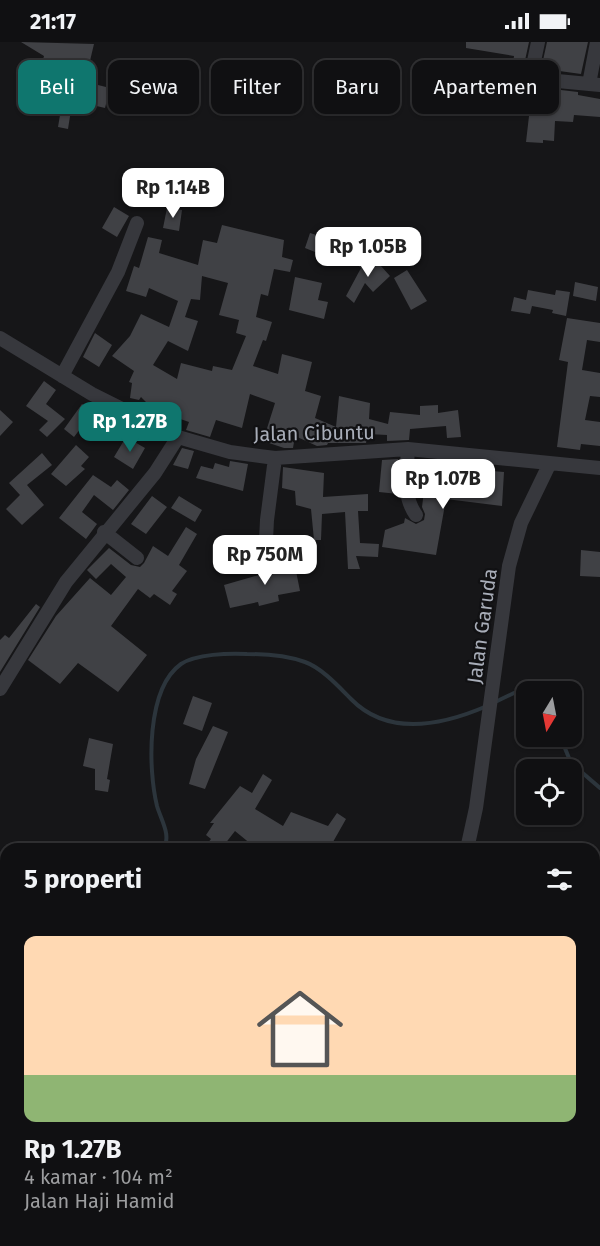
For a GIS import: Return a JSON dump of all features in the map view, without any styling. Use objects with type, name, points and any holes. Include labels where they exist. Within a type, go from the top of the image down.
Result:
[{"type":"street","points":[[538,42],[533,66],[535,73],[547,80],[595,85],[597,42]]},
{"type":"street","points":[[62,376],[118,272],[137,223]]},
{"type":"street","name":"Jalan Cibuntu","points":[[0,338],[62,376],[178,437],[230,452],[275,458],[408,449],[513,458],[549,465]]},
{"type":"street","points":[[0,689],[7,664],[104,532],[155,473],[178,437]]},
{"type":"street","points":[[408,449],[408,501],[416,515]]},
{"type":"street","points":[[265,560],[267,520],[275,458]]},
{"type":"street","points":[[549,465],[600,468]]},
{"type":"street","name":"Jalan Garuda","points":[[468,843],[476,808],[513,548],[527,508],[549,465]]},
{"type":"street","points":[[104,532],[137,558]]},
{"type":"building","points":[[21,42],[94,44],[90,60],[43,60],[44,56]]},
{"type":"building","points":[[466,42],[529,42],[525,60],[513,60],[514,56],[466,48]]},
{"type":"building","points":[[547,42],[588,42],[581,74],[559,71],[559,60],[543,60]]},
{"type":"building","points":[[96,84],[108,88],[105,108],[96,106]]},
{"type":"building","points":[[559,90],[578,92],[578,95],[600,99],[600,117],[574,115],[573,122],[555,121],[554,141],[526,142],[529,116],[527,114],[559,114]]},
{"type":"building","points":[[60,114],[70,114],[68,129],[58,127]]},
{"type":"building","points":[[114,207],[129,216],[117,237],[102,228]]},
{"type":"building","points":[[167,208],[182,210],[179,231],[163,228]]},
{"type":"building","points":[[222,225],[284,240],[282,257],[293,260],[290,272],[274,269],[268,296],[261,294],[256,317],[272,322],[266,341],[263,340],[253,366],[278,374],[282,354],[312,362],[305,391],[321,396],[315,418],[336,427],[339,396],[370,403],[369,419],[388,424],[390,412],[420,415],[420,406],[438,405],[438,413],[458,410],[461,437],[447,438],[446,426],[410,429],[409,440],[387,441],[387,435],[368,434],[366,443],[328,443],[317,446],[295,436],[293,448],[284,448],[263,441],[275,403],[250,394],[242,428],[216,420],[210,437],[186,430],[189,422],[163,413],[164,410],[146,402],[141,397],[139,400],[130,398],[132,383],[129,382],[134,371],[112,356],[130,336],[141,314],[169,327],[178,301],[149,288],[146,297],[126,291],[134,266],[139,268],[148,237],[162,240],[159,253],[198,265],[203,240],[217,243]],"holes":[[[202,276],[228,283],[219,315],[239,320],[236,333],[246,336],[232,370],[213,366],[212,371],[181,363],[177,379],[153,365],[168,341],[188,351],[198,321],[185,317],[191,299],[200,300]]]},
{"type":"building","points":[[310,233],[353,246],[350,259],[336,256],[335,260],[305,248]]},
{"type":"building","points":[[372,256],[390,276],[373,292],[365,283],[354,303],[346,296],[361,268],[358,265]]},
{"type":"building","points":[[407,270],[427,301],[411,310],[394,278]]},
{"type":"building","points":[[295,277],[322,283],[318,300],[328,302],[324,319],[289,310]]},
{"type":"building","points":[[575,282],[598,287],[596,301],[573,296]]},
{"type":"building","points":[[528,290],[555,295],[556,290],[570,292],[566,316],[552,313],[553,310],[532,306],[530,314],[511,311],[514,297],[526,300]]},
{"type":"building","points":[[567,318],[600,323],[600,342],[587,340],[582,370],[600,373],[600,397],[590,396],[585,420],[600,422],[600,446],[581,444],[580,450],[557,447],[568,362],[559,360]]},
{"type":"building","points":[[95,333],[112,345],[99,367],[83,357]]},
{"type":"building","points":[[44,381],[56,390],[46,404],[65,419],[47,437],[39,430],[48,421],[26,406]]},
{"type":"building","points":[[82,404],[94,411],[74,437],[64,429]]},
{"type":"building","points":[[0,410],[13,422],[0,436]]},
{"type":"building","points":[[126,437],[145,448],[133,469],[114,457]]},
{"type":"building","points":[[76,445],[89,457],[81,466],[85,469],[66,486],[51,474]]},
{"type":"building","points":[[182,448],[194,451],[188,469],[173,465]]},
{"type":"building","points":[[42,453],[52,465],[27,485],[44,505],[22,525],[6,509],[20,495],[9,483]]},
{"type":"building","points":[[398,459],[398,494],[379,492],[382,460]]},
{"type":"building","points":[[230,461],[248,464],[243,491],[196,478],[201,466],[213,469],[215,463],[229,467]]},
{"type":"building","points":[[283,467],[324,473],[323,497],[368,494],[368,511],[358,511],[360,543],[379,544],[378,557],[356,556],[360,569],[348,569],[345,512],[322,514],[321,540],[314,540],[311,509],[296,505],[295,491],[282,488]]},
{"type":"building","points":[[480,470],[504,472],[502,506],[446,499],[436,555],[382,547],[385,530],[404,523],[405,518],[416,524],[424,520],[425,514],[422,507],[426,475],[456,482],[457,479],[479,481]]},
{"type":"building","points":[[93,475],[111,487],[117,480],[129,490],[113,510],[94,495],[82,512],[97,524],[86,539],[59,518]]},
{"type":"building","points":[[152,496],[167,507],[146,534],[131,524]]},
{"type":"building","points":[[179,496],[202,510],[195,522],[171,508]]},
{"type":"building","points":[[186,527],[197,534],[179,565],[187,571],[172,591],[177,594],[170,605],[154,594],[150,598],[138,589],[111,626],[147,655],[118,692],[78,663],[60,684],[28,660],[56,616],[90,578],[111,595],[126,577],[111,564],[96,579],[87,570],[109,548],[131,565],[140,567],[153,546],[168,556]]},
{"type":"building","points":[[581,550],[600,552],[600,577],[580,576]]},
{"type":"building","points":[[293,556],[300,591],[278,595],[279,601],[259,606],[258,602],[230,608],[224,585],[280,569],[278,559]]},
{"type":"building","points":[[36,604],[40,607],[0,672],[0,640],[5,635],[9,638]]},
{"type":"building","points":[[193,696],[212,703],[202,731],[183,724]]},
{"type":"building","points":[[213,726],[228,732],[205,789],[189,784],[196,759]]},
{"type":"building","points":[[89,738],[113,744],[107,779],[110,780],[108,792],[95,790],[95,769],[83,766]]},
{"type":"building","points":[[263,774],[272,780],[255,809],[283,826],[291,812],[328,826],[337,813],[346,819],[332,843],[250,843],[235,831],[226,843],[208,843],[211,839],[206,835],[214,823],[210,823],[240,786],[252,793]]},
{"type":"waterway","points":[[165,843],[165,828],[154,790],[152,730],[161,692],[170,676],[187,661],[204,656],[231,654],[269,655],[298,660],[324,673],[366,711],[382,719],[399,723],[434,722],[487,706]]},
{"type":"waterway","points":[[493,703],[516,694]]},
{"type":"waterway","points":[[564,747],[571,763],[600,788]]}]
